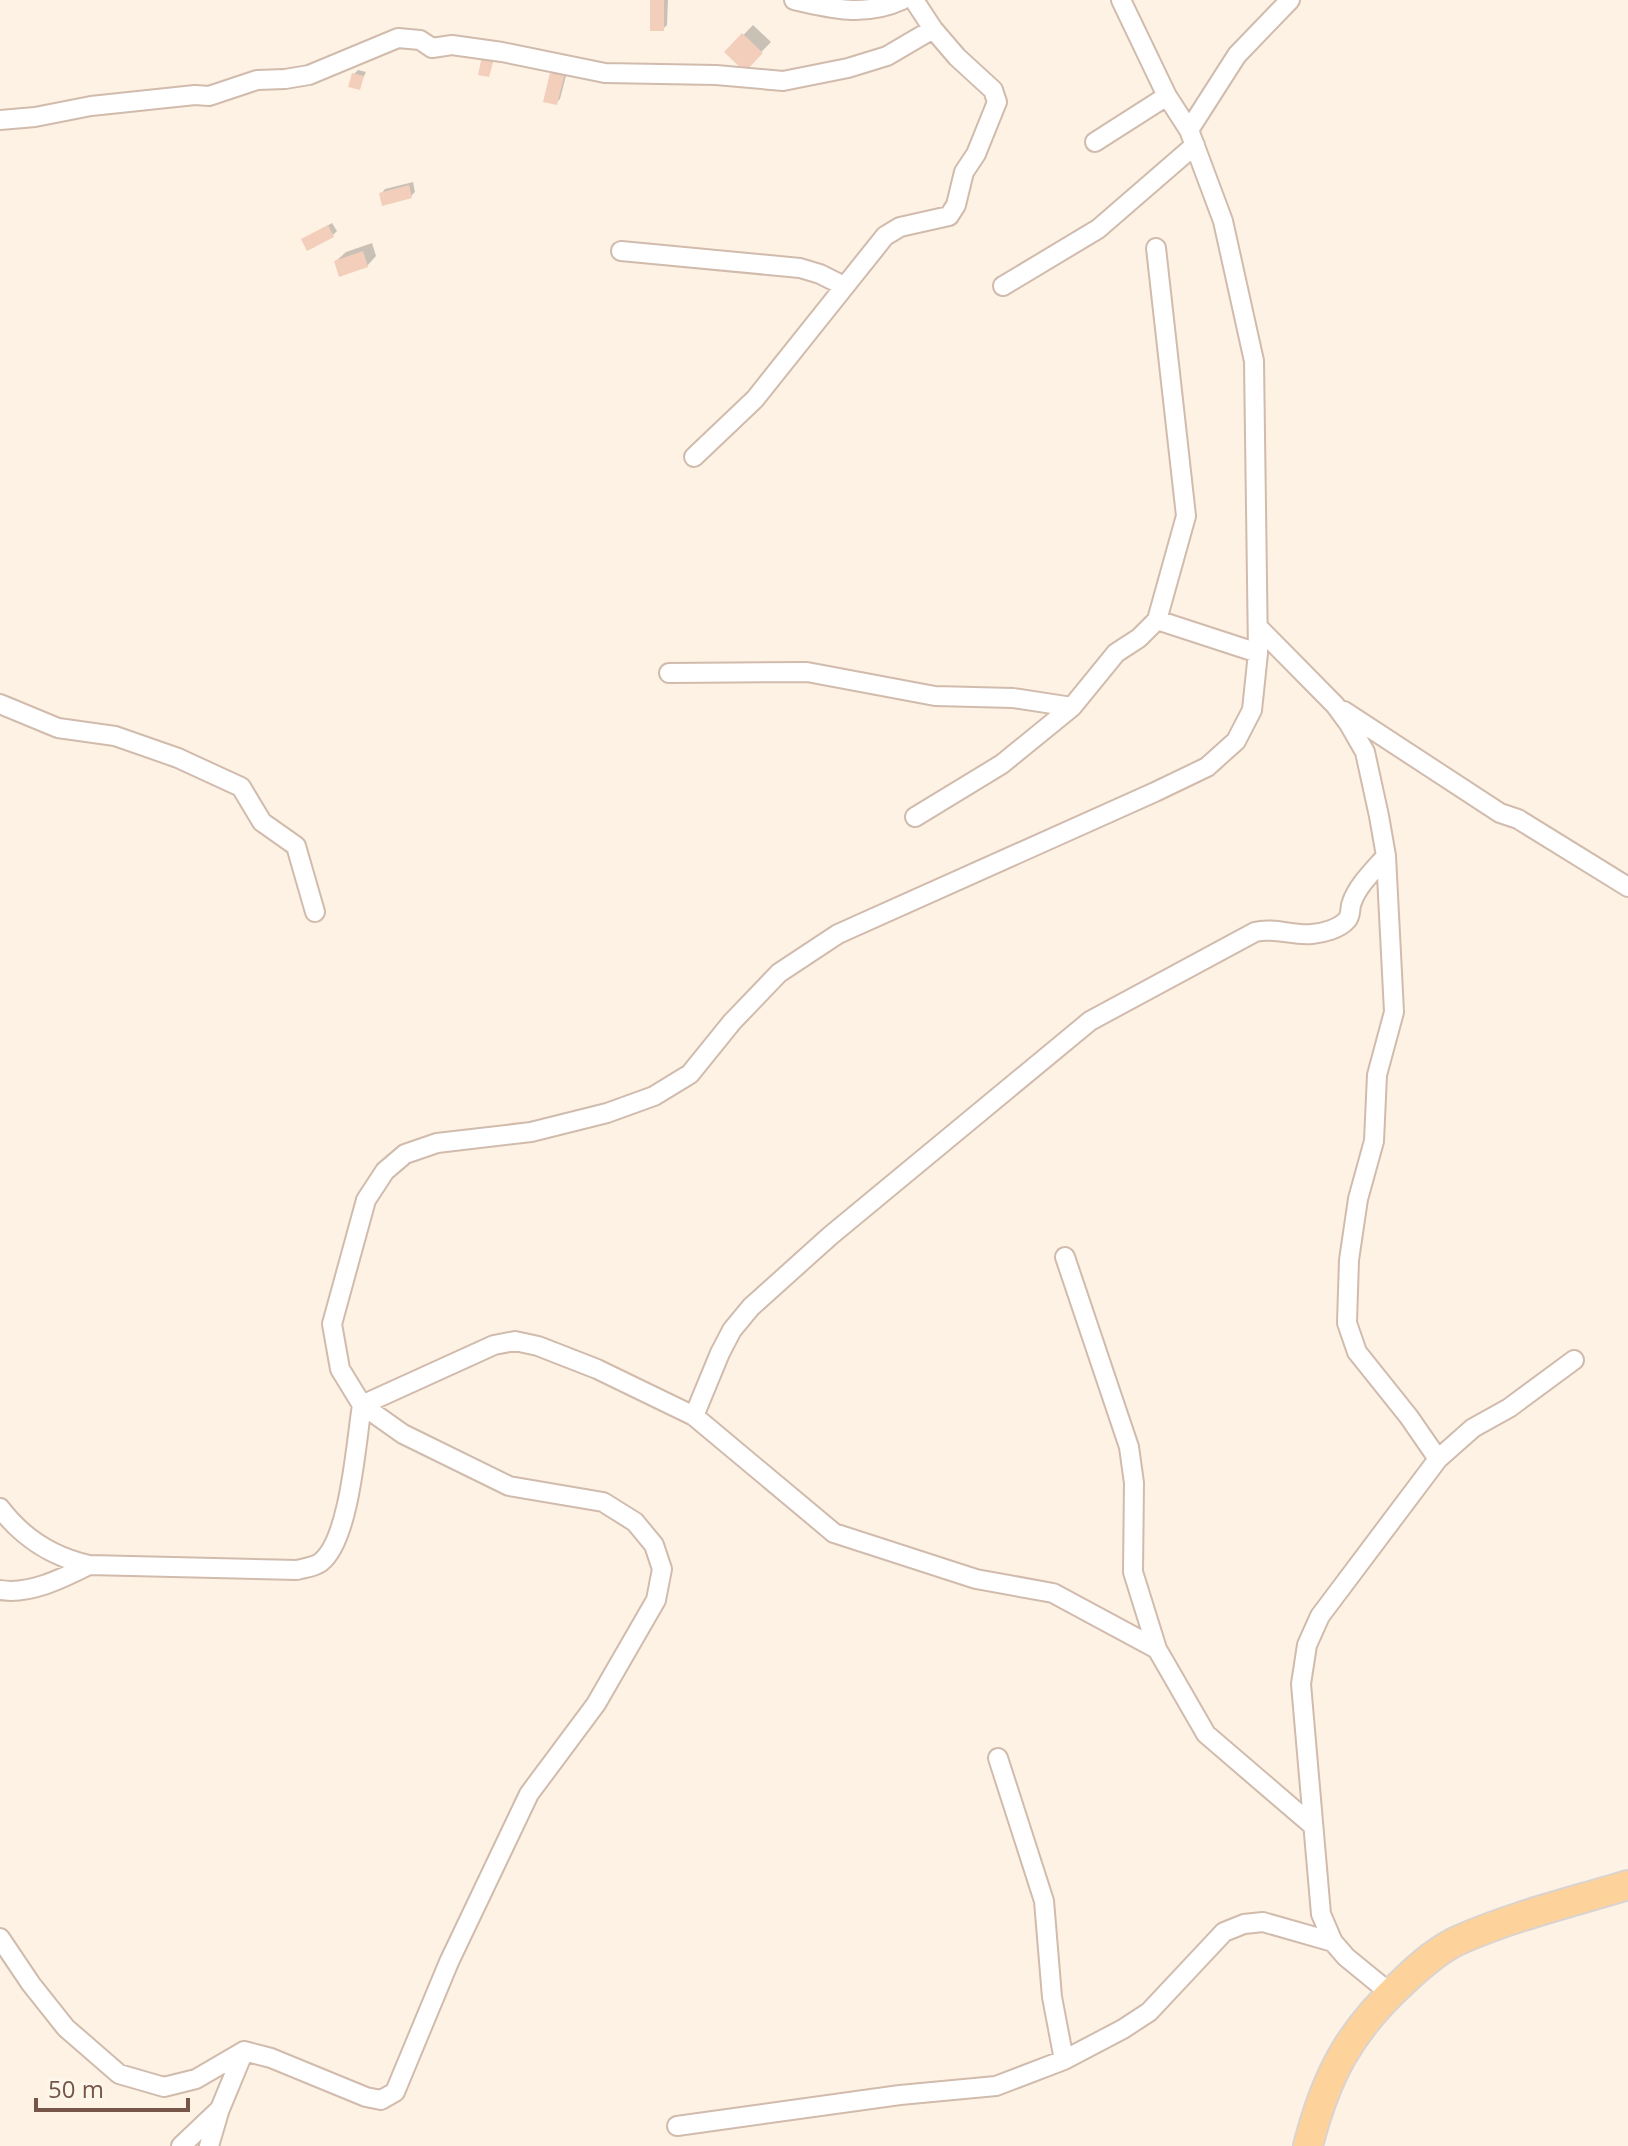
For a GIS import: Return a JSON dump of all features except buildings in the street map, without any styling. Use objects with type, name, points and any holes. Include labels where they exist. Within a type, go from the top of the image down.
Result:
[{"type":"main road","points":[[1308,2146],[1318,2107],[1351,2039],[1390,1993],[1423,1962],[1456,1941],[1501,1923],[1628,1885]]},
{"type":"street","points":[[794,0],[842,12],[879,9],[902,0]]},
{"type":"street","points":[[694,457],[755,399],[885,236],[900,227],[949,216],[956,205],[964,172],[976,154],[997,102],[993,90],[957,57],[914,0]]},
{"type":"street","points":[[0,1938],[66,2028],[119,2074],[164,2087],[196,2079],[244,2051],[271,2058],[366,2097],[381,2100],[395,2092],[449,1962],[529,1794],[596,1704],[656,1600],[662,1569],[654,1545],[635,1522],[603,1502],[509,1486],[403,1434],[362,1405],[340,1369],[332,1324],[366,1200],[385,1171],[405,1154],[437,1143],[531,1132],[607,1113],[654,1096],[690,1074],[732,1022],[779,973],[838,934],[1207,767],[1236,741],[1252,710],[1258,653],[1254,361],[1223,221],[1192,138],[1167,96],[1121,0]]},
{"type":"street","points":[[1003,286],[1098,229],[1192,138],[1237,55],[1290,0]]},
{"type":"street","points":[[0,120],[91,106],[209,96],[257,80],[309,75],[398,38],[420,40],[432,48],[452,45],[477,48],[605,73],[716,75],[783,81],[848,68],[887,56],[933,29]]},
{"type":"street","points":[[1095,142],[1167,96]]},
{"type":"street","points":[[915,817],[1002,764],[1072,707],[1116,653],[1139,638],[1157,620],[1186,516],[1156,248]]},
{"type":"street","points":[[621,251],[800,268],[844,286]]},
{"type":"street","points":[[1157,620],[1258,653]]},
{"type":"street","points":[[1258,627],[1335,705],[1365,752],[1386,856],[1394,1012],[1377,1075],[1374,1141],[1356,1214],[1349,1260],[1347,1323],[1357,1352],[1438,1459]]},
{"type":"street","points":[[669,673],[807,672],[935,696],[1013,698],[1072,707]]},
{"type":"street","points":[[0,704],[58,728],[115,736],[178,758],[241,787],[262,822],[296,846],[315,912]]},
{"type":"street","points":[[1335,705],[1500,813],[1518,819],[1628,887]]},
{"type":"street","points":[[694,1416],[732,1330],[751,1307],[830,1236],[1090,1021],[1255,932],[1265,930],[1308,935],[1340,926],[1348,919],[1351,903],[1367,878],[1386,856]]},
{"type":"street","points":[[1065,1257],[1129,1447],[1134,1483],[1133,1572],[1157,1649],[1206,1734],[1312,1825]]},
{"type":"street","points":[[362,1405],[494,1345],[515,1341],[538,1346],[597,1369],[694,1416],[834,1533],[976,1579],[1053,1593],[1157,1649]]},
{"type":"street","points":[[1390,1993],[1346,1957],[1333,1942],[1321,1914],[1301,1684],[1307,1645],[1320,1616],[1338,1590],[1438,1459],[1473,1428],[1509,1408],[1574,1360]]},
{"type":"street","points":[[0,1508],[35,1542],[67,1560],[89,1565],[297,1570],[319,1564],[334,1547],[343,1524],[362,1405]]},
{"type":"street","points":[[0,1590],[12,1592],[59,1580],[89,1565]]},
{"type":"street","points":[[998,1758],[1044,1901],[1052,1997],[1064,2060]]},
{"type":"street","points":[[677,2126],[900,2095],[996,2086],[1090,2048],[1149,2012],[1224,1932],[1244,1924],[1263,1922],[1333,1942]]},
{"type":"street","points":[[209,2146],[220,2109],[244,2051]]},
{"type":"street","points":[[181,2146],[220,2109]]}]
